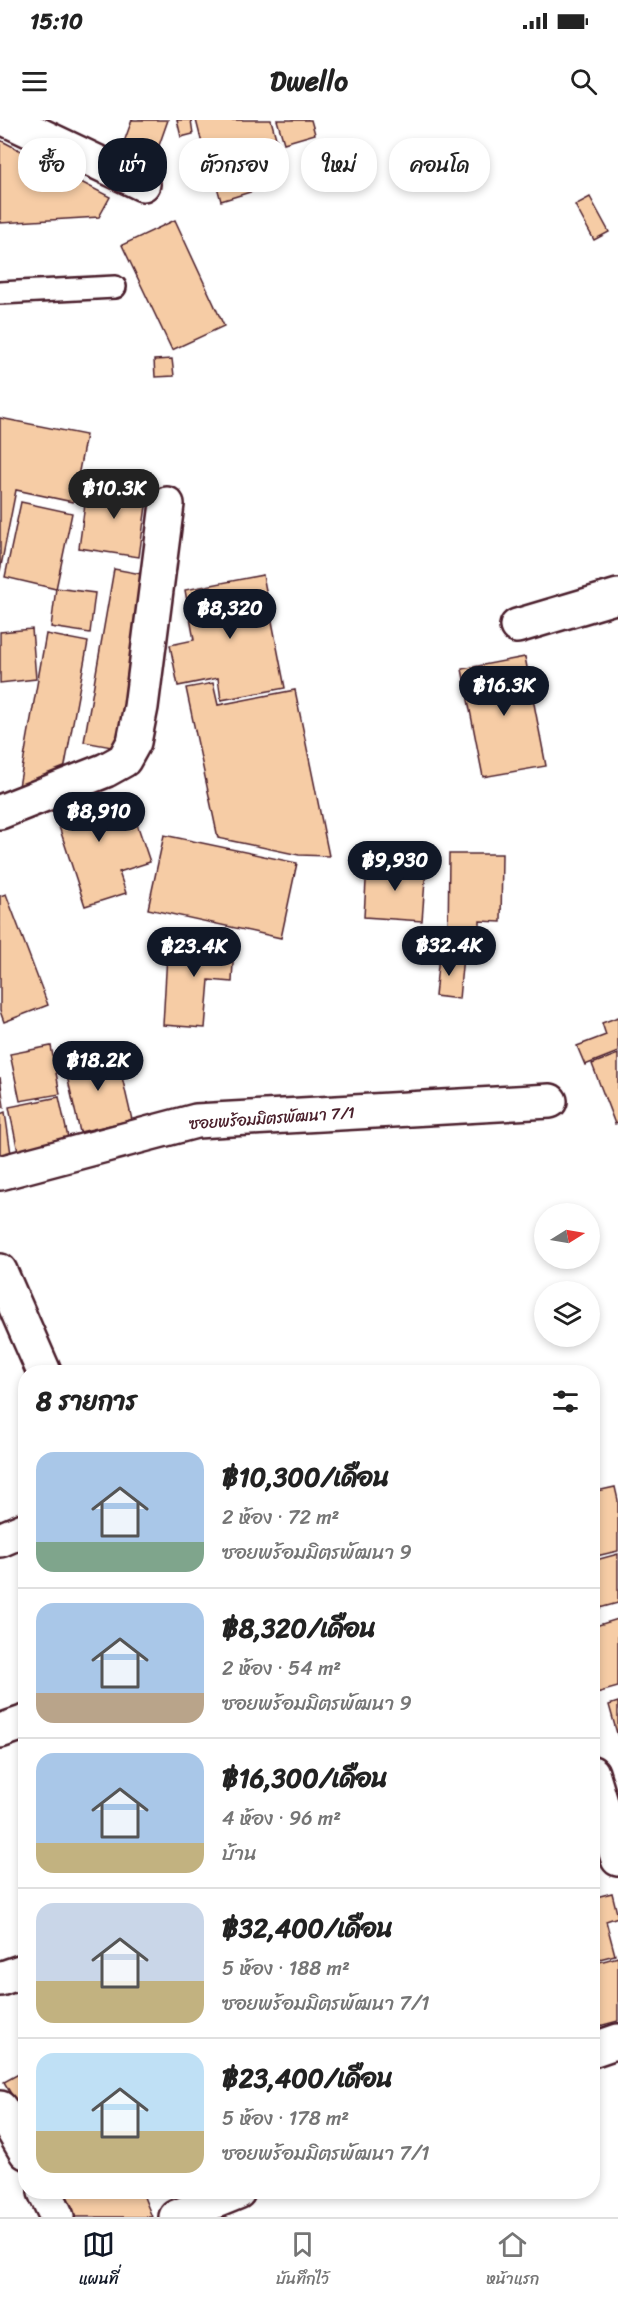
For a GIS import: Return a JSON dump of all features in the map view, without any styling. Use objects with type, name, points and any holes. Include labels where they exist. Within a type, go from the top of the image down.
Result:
[{"type":"street","points":[[8,120],[98,163]]},
{"type":"street","points":[[0,812],[106,770],[124,760],[134,742],[141,707],[167,504]]},
{"type":"street","points":[[518,626],[618,596]]},
{"type":"street","name":"ซอยพร้อมมิตรพัฒนา 7/1","points":[[0,1173],[196,1121],[550,1101]]},
{"type":"street","points":[[0,1271],[41,1365]]},
{"type":"street","points":[[0,1540],[18,1532]]},
{"type":"street","points":[[0,1731],[18,1725]]},
{"type":"street","points":[[600,1799],[618,1859]]},
{"type":"street","points":[[0,1979],[18,1973]]},
{"type":"street","points":[[600,2047],[618,2041]]},
{"type":"street","points":[[0,2108],[18,2138]]},
{"type":"street","points":[[48,2199],[57,2217]]},
{"type":"street","points":[[176,2217],[221,2199]]},
{"type":"lane","points":[[0,293],[115,287]]},
{"type":"building","points":[[132,120],[168,120],[162,138],[125,138]]},
{"type":"building","points":[[177,120],[191,120],[193,134],[181,137]]},
{"type":"building","points":[[196,120],[271,120],[276,138],[201,138]]},
{"type":"building","points":[[277,120],[311,120],[315,134],[289,142],[289,138],[282,138]]},
{"type":"building","points":[[0,140],[18,149],[18,192],[86,192],[86,185],[110,197],[99,217],[0,223]]},
{"type":"building","points":[[218,192],[250,192],[221,201]]},
{"type":"building","points":[[590,197],[609,232],[594,240],[575,205]]},
{"type":"building","points":[[175,220],[224,326],[172,350],[122,245]]},
{"type":"building","points":[[172,359],[174,376],[155,377],[154,360]]},
{"type":"building","points":[[0,418],[86,435],[73,502],[16,490],[0,571]]},
{"type":"building","points":[[88,482],[148,491],[139,557],[79,548]]},
{"type":"building","points":[[21,502],[72,513],[56,589],[5,577]]},
{"type":"building","points":[[114,569],[147,575],[117,748],[84,742]]},
{"type":"building","points":[[263,575],[285,688],[221,700],[218,678],[178,686],[170,645],[194,640],[185,590]]},
{"type":"building","points":[[56,588],[95,593],[90,633],[51,627]]},
{"type":"building","points":[[32,629],[36,679],[0,683],[0,632]]},
{"type":"building","points":[[46,634],[88,642],[63,776],[18,792]]},
{"type":"building","points":[[525,657],[546,766],[483,777],[462,669]]},
{"type":"building","points":[[213,683],[218,705],[295,690],[329,856],[299,855],[218,838],[186,688]]},
{"type":"building","points":[[97,787],[101,802],[119,796],[124,811],[132,809],[150,862],[119,872],[126,893],[85,906],[51,802]]},
{"type":"building","points":[[164,835],[297,863],[281,938],[148,909]]},
{"type":"building","points":[[449,854],[502,854],[501,922],[480,921],[480,941],[448,940]]},
{"type":"building","points":[[367,863],[426,867],[422,921],[364,917]]},
{"type":"building","points":[[6,894],[48,1005],[4,1022],[0,1011],[0,896]]},
{"type":"building","points":[[168,937],[234,942],[232,982],[209,980],[205,1028],[163,1025]]},
{"type":"building","points":[[439,955],[463,956],[459,999],[435,996]]},
{"type":"building","points":[[618,1017],[618,1052],[585,1065],[577,1046],[606,1035],[602,1023]]},
{"type":"building","points":[[51,1046],[60,1094],[20,1101],[10,1054]]},
{"type":"building","points":[[116,1051],[132,1120],[80,1132],[64,1063]]},
{"type":"building","points":[[618,1054],[618,1123],[615,1124],[592,1064]]},
{"type":"building","points":[[0,1077],[4,1107],[0,1108]]},
{"type":"building","points":[[59,1097],[69,1142],[18,1152],[9,1107]]},
{"type":"building","points":[[5,1112],[12,1161],[0,1163],[0,1114]]},
{"type":"building","points":[[615,1487],[618,1500],[618,1551],[600,1555],[600,1490]]},
{"type":"building","points":[[618,1554],[618,1603],[600,1608],[600,1559]]},
{"type":"building","points":[[618,1619],[618,1687],[600,1692],[600,1625]]},
{"type":"building","points":[[618,1702],[618,1737],[609,1705]]},
{"type":"building","points":[[612,1893],[618,1917],[606,1921],[615,1955],[600,1959],[600,1896]]},
{"type":"building","points":[[618,1957],[618,2021],[600,2026],[600,1962]]},
{"type":"building","points":[[18,2074],[18,2106],[4,2082]]},
{"type":"building","points":[[64,2199],[145,2199],[152,2217],[71,2217]]}]
